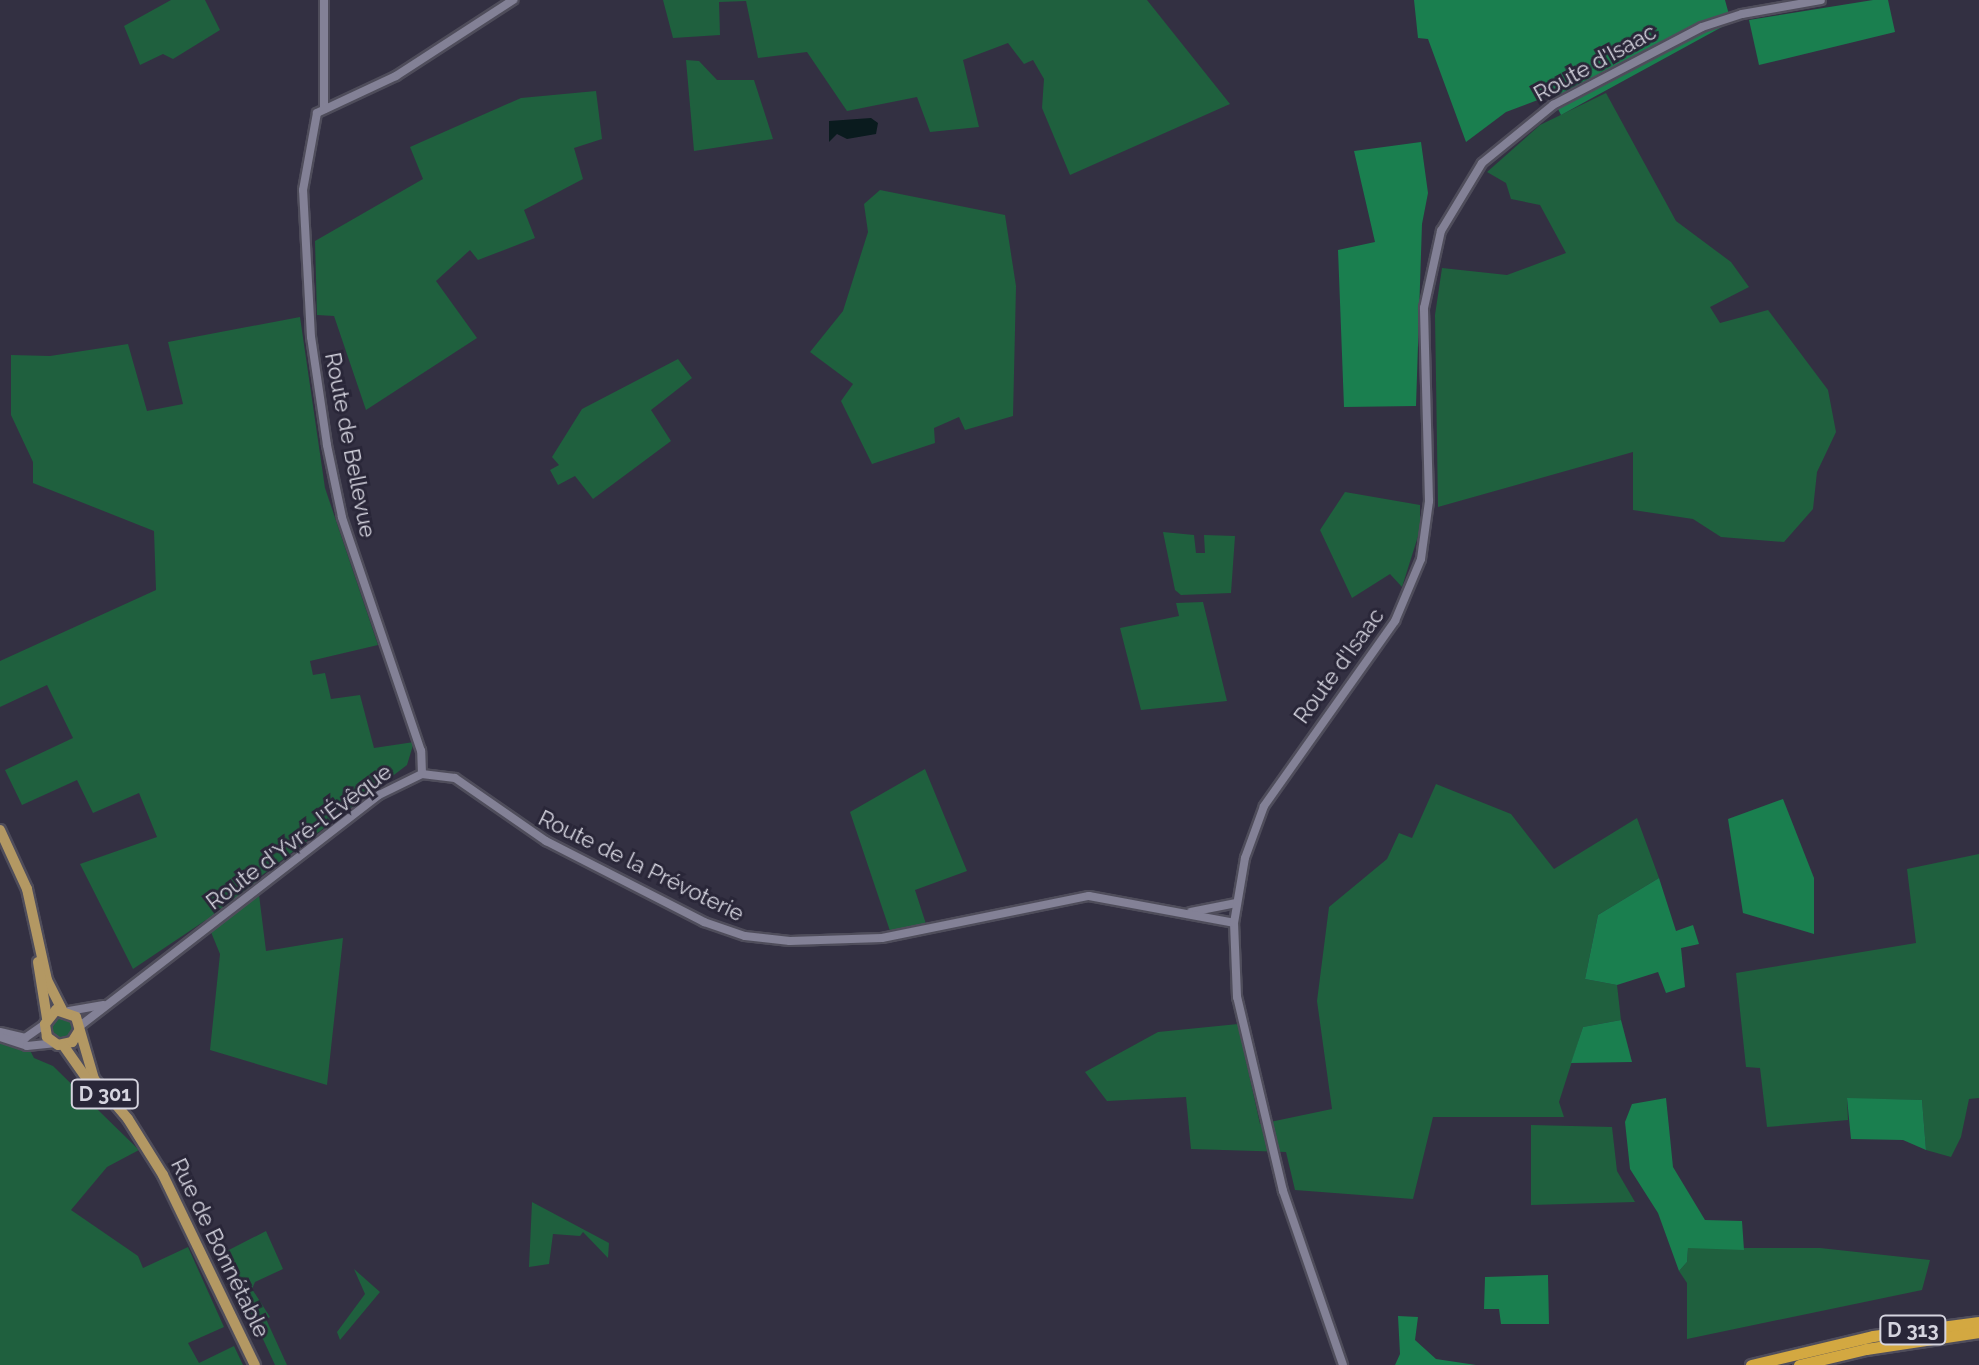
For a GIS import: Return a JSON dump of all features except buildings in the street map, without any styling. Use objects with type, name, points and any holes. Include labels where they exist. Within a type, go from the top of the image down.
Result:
[{"type":"highway","name":"D 313","points":[[1751,1365],[1861,1338],[1979,1322]]},
{"type":"highway","name":"D 313","points":[[1799,1365],[1866,1349],[1979,1332]]},
{"type":"main road","points":[[0,830],[33,912],[47,980],[80,1028],[59,1044],[46,1021],[33,912]]},
{"type":"main road","points":[[46,1021],[66,1010]]},
{"type":"main road","name":"D 301","points":[[80,1028],[94,1079],[148,1149]]},
{"type":"main road","name":"D 301","points":[[59,1044],[87,1084],[148,1149]]},
{"type":"main road","name":"Rue de Bonnétable","points":[[148,1149],[255,1365]]},
{"type":"street","name":"Route de Bellevue","points":[[324,0],[321,111],[303,190],[311,337],[327,445],[342,517],[421,751],[422,774]]},
{"type":"street","points":[[321,111],[396,76],[513,0]]},
{"type":"street","name":"Route d'Isaac","points":[[1343,1365],[1283,1191],[1237,997],[1234,923],[1252,837],[1275,787],[1383,639],[1413,583],[1429,501],[1426,289],[1441,231],[1467,182],[1504,140],[1531,119],[1667,44],[1727,18],[1821,0]]},
{"type":"street","name":"Route de la Prévoterie","points":[[422,774],[455,778],[546,841],[704,922],[745,936],[790,941],[882,938],[1089,896],[1190,912],[1234,923]]},
{"type":"street","name":"Route d'Yvré-l'Évêque","points":[[80,1028],[107,1003],[379,795],[422,774]]},
{"type":"street","name":"Route de la Prévoterie","points":[[1190,912],[1236,903]]},
{"type":"street","points":[[66,1010],[107,1003]]},
{"type":"street","points":[[0,1034],[25,1038],[46,1021]]},
{"type":"street","points":[[0,1034],[27,1046],[59,1044]]},
{"type":"green space","points":[[171,0],[205,0],[220,30],[173,59],[163,54],[140,65],[124,26]]},
{"type":"green space","points":[[663,0],[1147,0],[1230,104],[1070,175],[1042,108],[1044,79],[1033,60],[1024,64],[1008,43],[963,60],[979,127],[930,132],[917,97],[847,111],[807,52],[758,58],[746,1],[719,2],[720,35],[673,38]]},
{"type":"green space","points":[[1414,0],[1725,0],[1731,22],[1561,115],[1551,95],[1506,112],[1466,142],[1428,39],[1418,38]]},
{"type":"green space","points":[[1888,0],[1895,32],[1759,65],[1749,20]]},
{"type":"green space","points":[[686,60],[699,61],[717,80],[754,80],[773,139],[694,151]]},
{"type":"green space","points":[[596,91],[602,139],[574,148],[583,179],[524,210],[535,238],[478,260],[470,250],[436,281],[477,338],[366,410],[334,316],[317,315],[315,241],[423,179],[410,147],[521,98]]},
{"type":"green space","points":[[1606,93],[1676,221],[1731,262],[1749,287],[1710,307],[1720,323],[1768,310],[1828,390],[1836,432],[1817,472],[1813,509],[1784,542],[1721,537],[1693,519],[1633,510],[1633,452],[1438,507],[1435,315],[1442,268],[1507,275],[1566,253],[1540,205],[1511,199],[1506,183],[1487,172],[1540,125]]},
{"type":"green space","points":[[1421,142],[1428,193],[1422,224],[1416,406],[1344,407],[1338,250],[1375,242],[1354,151]]},
{"type":"green space","points":[[880,190],[1005,215],[1016,286],[1013,416],[965,430],[959,417],[934,428],[935,443],[872,464],[841,401],[853,384],[810,352],[843,311],[868,232],[864,204]]},
{"type":"green space","points":[[300,317],[325,488],[378,645],[310,661],[313,675],[325,673],[331,699],[360,695],[374,748],[414,742],[407,765],[257,879],[266,951],[343,938],[327,1085],[210,1050],[220,954],[206,920],[133,969],[80,864],[157,837],[139,793],[93,813],[77,780],[22,805],[5,770],[73,738],[47,685],[0,707],[0,661],[156,590],[154,531],[33,483],[33,462],[11,415],[11,355],[50,356],[128,344],[147,411],[183,404],[168,342]]},
{"type":"green space","points":[[678,359],[692,378],[651,410],[671,441],[593,499],[575,476],[558,485],[550,470],[559,465],[552,457],[582,409]]},
{"type":"green space","points":[[1345,492],[1420,505],[1420,530],[1402,587],[1390,574],[1352,598],[1320,530]]},
{"type":"green space","points":[[1163,532],[1194,535],[1196,553],[1205,553],[1204,535],[1235,536],[1231,593],[1181,595],[1175,590]]},
{"type":"green space","points":[[1203,602],[1227,701],[1141,710],[1120,628],[1179,616],[1176,603]]},
{"type":"green space","points":[[925,769],[967,871],[915,890],[926,924],[891,934],[850,812]]},
{"type":"green space","points":[[1436,784],[1511,814],[1554,869],[1637,818],[1659,878],[1598,915],[1585,979],[1617,985],[1621,1020],[1583,1027],[1559,1102],[1564,1117],[1433,1117],[1413,1199],[1295,1190],[1286,1152],[1191,1149],[1186,1097],[1107,1101],[1085,1072],[1158,1032],[1238,1024],[1260,1124],[1332,1109],[1317,1001],[1329,907],[1387,859],[1399,833],[1412,838]]},
{"type":"green space","points":[[1783,799],[1814,878],[1814,934],[1743,913],[1728,819]]},
{"type":"green space","points":[[1979,854],[1979,1098],[1969,1099],[1961,1137],[1951,1157],[1926,1150],[1922,1100],[1847,1099],[1848,1120],[1767,1127],[1760,1068],[1746,1067],[1736,973],[1916,943],[1907,869]]},
{"type":"green space","points":[[1659,878],[1676,931],[1693,925],[1699,944],[1681,948],[1685,987],[1666,993],[1658,972],[1617,985],[1585,979],[1598,915]]},
{"type":"green space","points":[[54,1015],[73,1017],[75,1035],[63,1042],[51,1037],[48,1023]]},
{"type":"green space","points":[[1621,1020],[1632,1062],[1571,1063],[1583,1027]]},
{"type":"green space","points":[[0,1029],[22,1035],[34,1058],[53,1066],[139,1150],[107,1167],[71,1210],[138,1256],[143,1268],[188,1247],[224,1327],[188,1343],[199,1363],[234,1346],[243,1365],[0,1365]]},
{"type":"green space","points":[[1666,1098],[1673,1167],[1705,1220],[1742,1221],[1744,1250],[1688,1248],[1687,1262],[1679,1271],[1658,1213],[1630,1169],[1625,1122],[1632,1104]]},
{"type":"green space","points":[[1847,1098],[1922,1100],[1926,1150],[1903,1140],[1851,1139]]},
{"type":"green space","points":[[1531,1125],[1612,1127],[1617,1171],[1635,1202],[1531,1205]]},
{"type":"green space","points":[[532,1202],[609,1243],[608,1258],[583,1232],[580,1236],[553,1234],[549,1264],[529,1267]]},
{"type":"green space","points":[[266,1231],[283,1269],[255,1282],[252,1289],[270,1317],[266,1319],[287,1365],[275,1365],[223,1253]]},
{"type":"green space","points":[[1688,1248],[1820,1248],[1930,1260],[1922,1290],[1687,1339],[1687,1283],[1679,1271],[1687,1262]]},
{"type":"green space","points":[[354,1269],[380,1292],[340,1340],[337,1332],[365,1294]]},
{"type":"green space","points":[[1548,1275],[1549,1324],[1501,1324],[1499,1309],[1484,1309],[1485,1277]]},
{"type":"green space","points":[[1398,1316],[1418,1317],[1415,1340],[1436,1359],[1476,1365],[1395,1365],[1400,1354]]},
{"type":"shaded area","points":[[871,118],[878,123],[876,134],[847,139],[837,134],[829,142],[829,121]]}]
